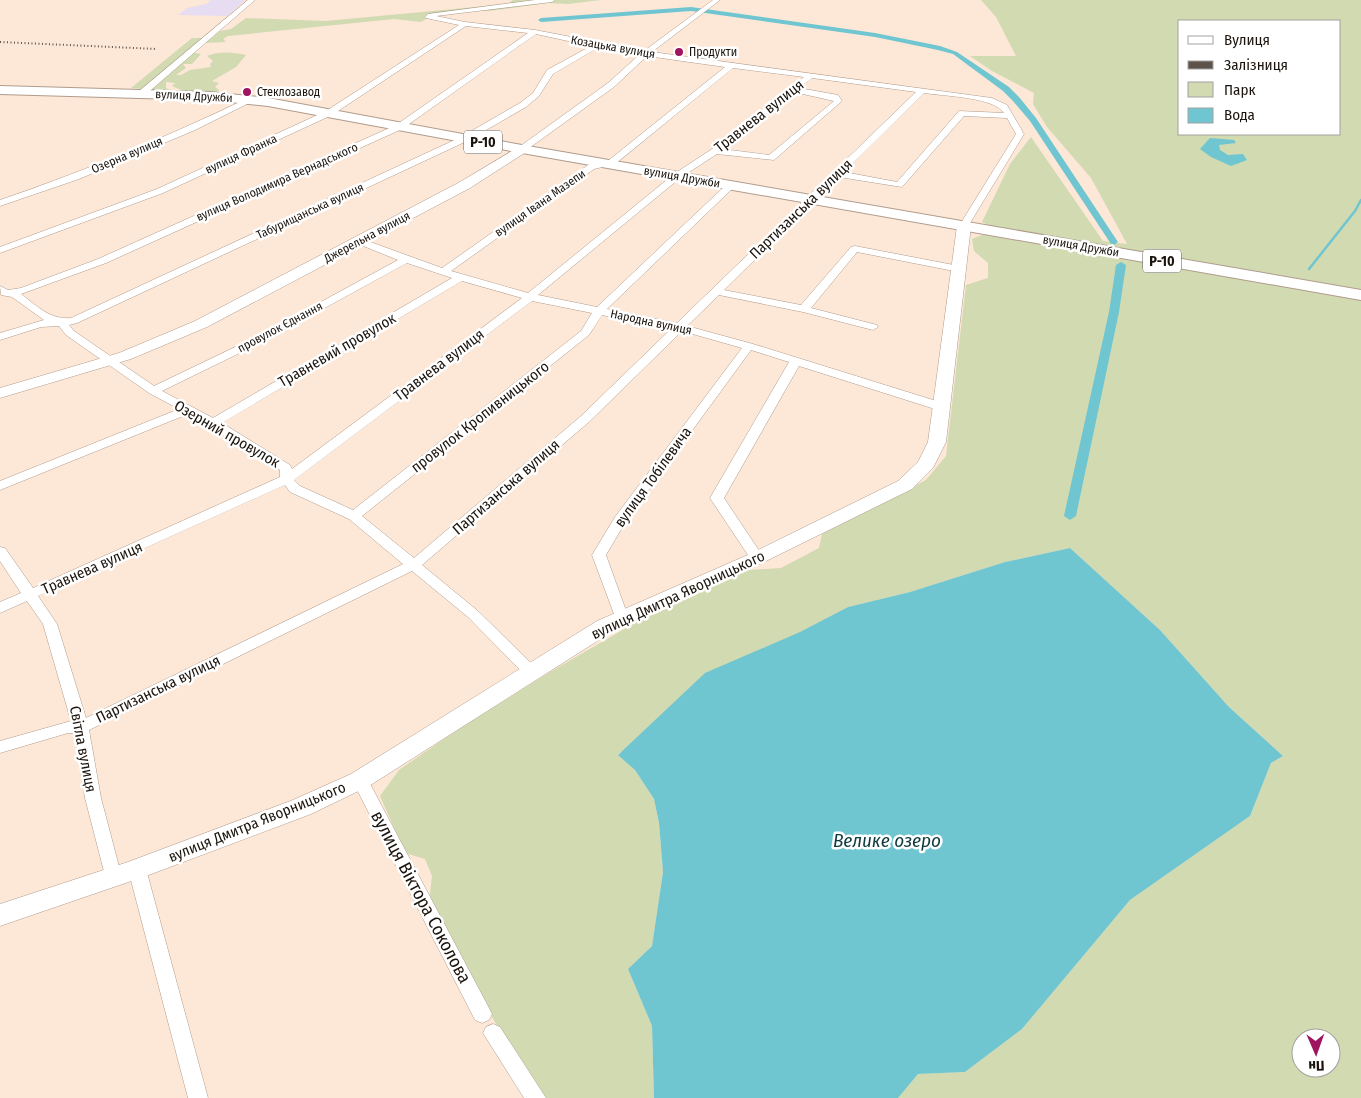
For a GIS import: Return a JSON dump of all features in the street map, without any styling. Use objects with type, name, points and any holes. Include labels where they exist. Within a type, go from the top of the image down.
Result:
[{"type":"main road","name":"вулиця Дружби","points":[[0,90],[140,94],[251,100],[522,150],[607,163],[1361,295]]},
{"type":"main road","name":"Джерельна вулиця","points":[[0,393],[155,344],[201,324],[466,185],[522,150]]},
{"type":"main road","name":"вулиця Дмитра Яворницького","points":[[0,915],[137,869],[302,807],[360,780],[605,626],[757,558],[905,485],[926,464],[938,442],[964,226]]},
{"type":"street","points":[[140,94],[252,0]]},
{"type":"street","name":"Козацька вулиця","points":[[552,0],[434,13],[428,17],[465,24],[534,32],[646,53],[992,100],[1004,107]]},
{"type":"street","name":"Джерельна вулиця","points":[[522,150],[611,85],[646,53],[717,0]]},
{"type":"street","name":"вулиця Франка","points":[[0,250],[160,191],[329,113],[465,24]]},
{"type":"street","name":"вулиця Володимира Вернадського","points":[[2,292],[23,292],[102,262],[399,127],[534,32]]},
{"type":"street","name":"Табурищанська вулиця","points":[[0,337],[40,324],[73,321],[464,139],[523,105],[536,94],[550,72],[598,45]]},
{"type":"street","name":"вулиця Івана Мазепи","points":[[443,272],[591,167],[612,162],[733,64]]},
{"type":"street","name":"Травнева вулиця","points":[[0,608],[31,596],[287,479],[530,297],[677,176],[715,151],[811,75]]},
{"type":"street","points":[[715,151],[772,158],[838,101],[834,96],[794,90]]},
{"type":"street","name":"Партизанська вулиця","points":[[0,747],[68,727],[82,727],[414,564],[432,551],[585,419],[923,90]]},
{"type":"street","name":"Озерна вулиця","points":[[0,202],[76,177],[192,128],[251,100]]},
{"type":"street","name":"вулиця Дмитра Яворницького","points":[[964,226],[1020,134],[1004,107]]},
{"type":"street","points":[[838,174],[899,185],[962,113],[1010,116]]},
{"type":"street","name":"провулок Кропивницького","points":[[354,516],[585,333],[599,310],[730,186]]},
{"type":"street","name":"Народна вулиця","points":[[359,241],[406,260],[530,297],[679,327],[796,360],[942,407]]},
{"type":"street","points":[[804,309],[855,249],[959,269]]},
{"type":"street","name":"провулок Єднання","points":[[153,391],[264,337],[406,260]]},
{"type":"street","name":"Травневий провулок","points":[[213,423],[461,277]]},
{"type":"street","name":"Озерний провулок","points":[[2,292],[15,295],[46,318],[62,322],[70,334],[153,391],[213,423],[286,468],[287,479],[295,489],[354,516],[473,614],[531,672]]},
{"type":"street","points":[[715,292],[804,309],[873,327]]},
{"type":"street","name":"вулиця Тобілевича","points":[[622,618],[599,556],[620,520],[749,346]]},
{"type":"street","points":[[757,558],[717,498],[796,360]]},
{"type":"street","points":[[0,486],[188,410]]},
{"type":"street","name":"Травнева вулиця","points":[[0,551],[31,596]]},
{"type":"street","name":"Світла вулиця","points":[[31,596],[50,624],[82,727],[92,798],[113,878]]},
{"type":"street","name":"вулиця Віктора Соколова","points":[[360,780],[482,1014]]},
{"type":"street","points":[[137,869],[198,1098]]},
{"type":"street","points":[[493,1033],[536,1098]]},
{"type":"shaded area","points":[[211,0],[245,0],[227,16],[178,15],[187,8],[206,4]]},
{"type":"green space","points":[[513,0],[601,0],[568,4],[548,3],[489,11],[466,10],[435,14],[421,22],[394,19],[228,36],[223,39],[226,42],[205,43],[143,89],[131,88],[192,38],[212,38],[220,31],[231,29],[246,18],[325,21],[508,4]]},
{"type":"green space","points":[[981,0],[1361,0],[1361,1098],[898,1098],[918,1074],[965,1072],[1022,1029],[1130,900],[1250,816],[1271,763],[1283,756],[1229,707],[1160,630],[1070,548],[1005,562],[910,592],[848,607],[801,632],[618,754],[635,770],[654,799],[659,823],[663,872],[652,946],[628,969],[652,1026],[654,1098],[546,1098],[499,1030],[460,955],[429,902],[432,876],[425,859],[405,853],[380,796],[399,770],[460,728],[550,672],[631,625],[749,570],[781,568],[819,548],[822,534],[926,480],[946,456],[966,285],[988,278],[988,263],[974,251],[972,239],[987,233],[992,227],[982,222],[1010,164],[1031,137],[1103,241],[1127,244],[1091,178],[1047,127],[1033,104],[1034,93],[992,71],[970,56],[1016,56],[996,17]]},
{"type":"green space","points":[[191,52],[201,54],[192,64],[183,64],[186,68],[176,75],[181,75],[190,70],[211,67],[210,64],[213,61],[207,56],[211,54],[226,52],[246,55],[236,67],[212,81],[219,83],[215,87],[219,90],[214,94],[186,92],[172,86],[175,83],[166,82],[166,88],[174,92],[147,91]]},
{"type":"water","points":[[1210,138],[1234,140],[1236,143],[1219,145],[1220,150],[1228,155],[1243,154],[1247,160],[1231,166],[1211,157],[1200,149]]},
{"type":"water","name":"Велике озеро","points":[[1070,548],[1160,630],[1229,707],[1283,756],[1271,763],[1250,816],[1130,900],[1022,1029],[965,1072],[918,1074],[898,1098],[654,1098],[652,1026],[628,969],[652,946],[663,872],[659,823],[654,799],[635,770],[618,755],[705,673],[800,632],[848,607],[910,592],[1005,562]]},
{"type":"waterway","points":[[541,20],[691,9],[875,35],[940,48],[955,53],[1006,89],[1016,99],[1033,120],[1114,242]]},
{"type":"waterway","points":[[1309,269],[1355,211],[1361,200]]},
{"type":"waterway","points":[[1070,516],[1114,312],[1121,265]]},
{"type":"railway","points":[[0,42],[157,49]]},
{"type":"place","name":"Продукти","points":[[679,52]]},
{"type":"place","name":"Стеклозавод","points":[[247,92]]}]
